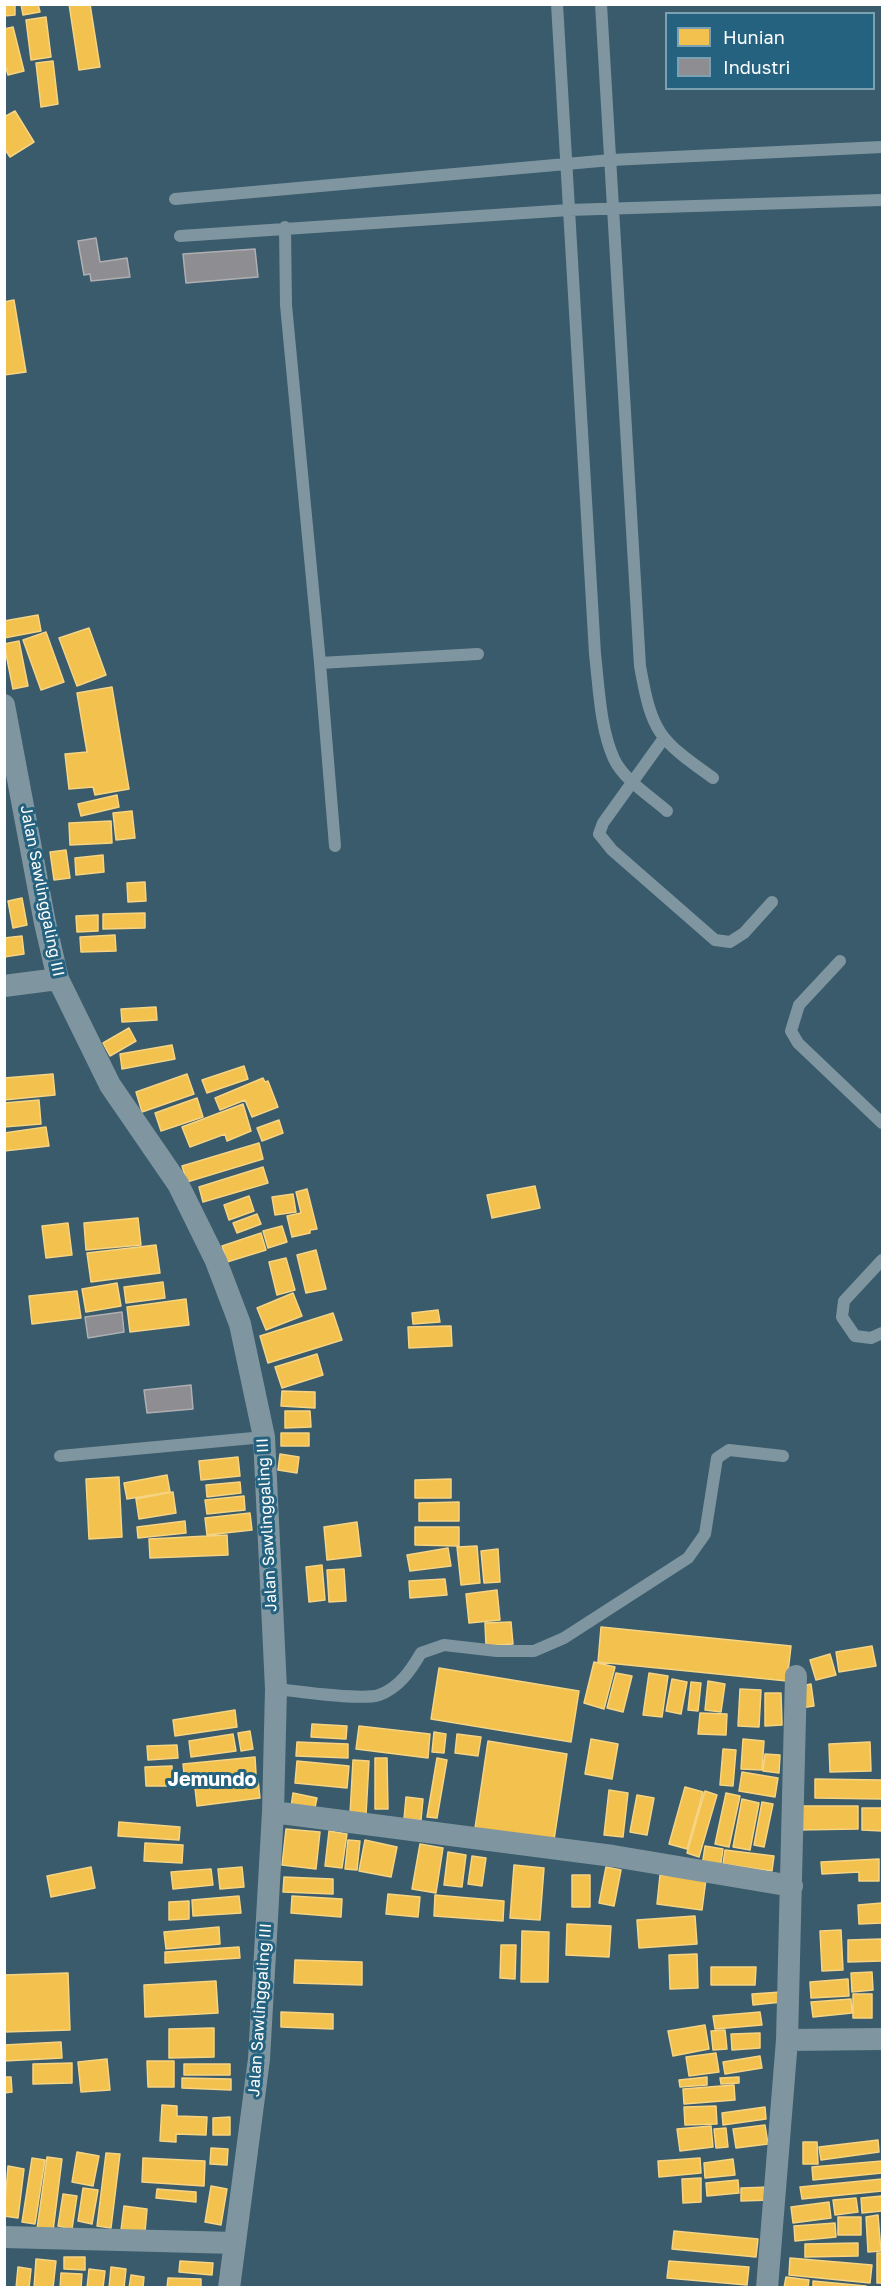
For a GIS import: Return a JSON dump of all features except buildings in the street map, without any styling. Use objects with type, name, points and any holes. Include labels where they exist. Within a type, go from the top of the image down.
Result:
[{"type":"street","name":"Jalan Sawlinggaling III","points":[[4,705],[45,923],[58,979],[110,1085],[178,1184],[216,1261],[240,1324],[264,1437],[276,1689],[273,1812],[259,2058],[229,2288]]},
{"type":"street","points":[[4,986],[58,979]]},
{"type":"street","points":[[767,2288],[787,2040],[786,1998],[792,1886],[796,1676]]},
{"type":"street","points":[[273,1812],[613,1856],[792,1886]]},
{"type":"street","points":[[787,2040],[882,2039]]},
{"type":"street","points":[[4,2237],[235,2243]]},
{"type":"lane","points":[[557,4],[595,654],[604,724],[614,760],[632,781],[667,811]]},
{"type":"lane","points":[[601,4],[640,666],[648,711],[663,738],[675,751],[713,778]]},
{"type":"lane","points":[[175,199],[611,160],[882,147]]},
{"type":"lane","points":[[180,236],[285,227],[569,210],[882,200]]},
{"type":"lane","points":[[285,227],[285,305],[320,663],[335,846]]},
{"type":"lane","points":[[320,663],[478,654]]},
{"type":"lane","points":[[663,738],[603,822],[599,834],[612,850],[716,940],[730,942],[744,933],[772,902]]},
{"type":"lane","points":[[840,961],[799,1005],[791,1031],[798,1043],[882,1123]]},
{"type":"lane","points":[[882,1260],[844,1301],[842,1317],[855,1336],[871,1338],[882,1333]]},
{"type":"lane","points":[[60,1456],[264,1437]]},
{"type":"lane","points":[[276,1689],[344,1696],[379,1695],[406,1677],[421,1653],[444,1645],[496,1651],[534,1650],[564,1638],[688,1558],[705,1534],[717,1458],[729,1450],[783,1456]]},
{"type":"district","name":"Jemundo","points":[[212,1780]]}]
